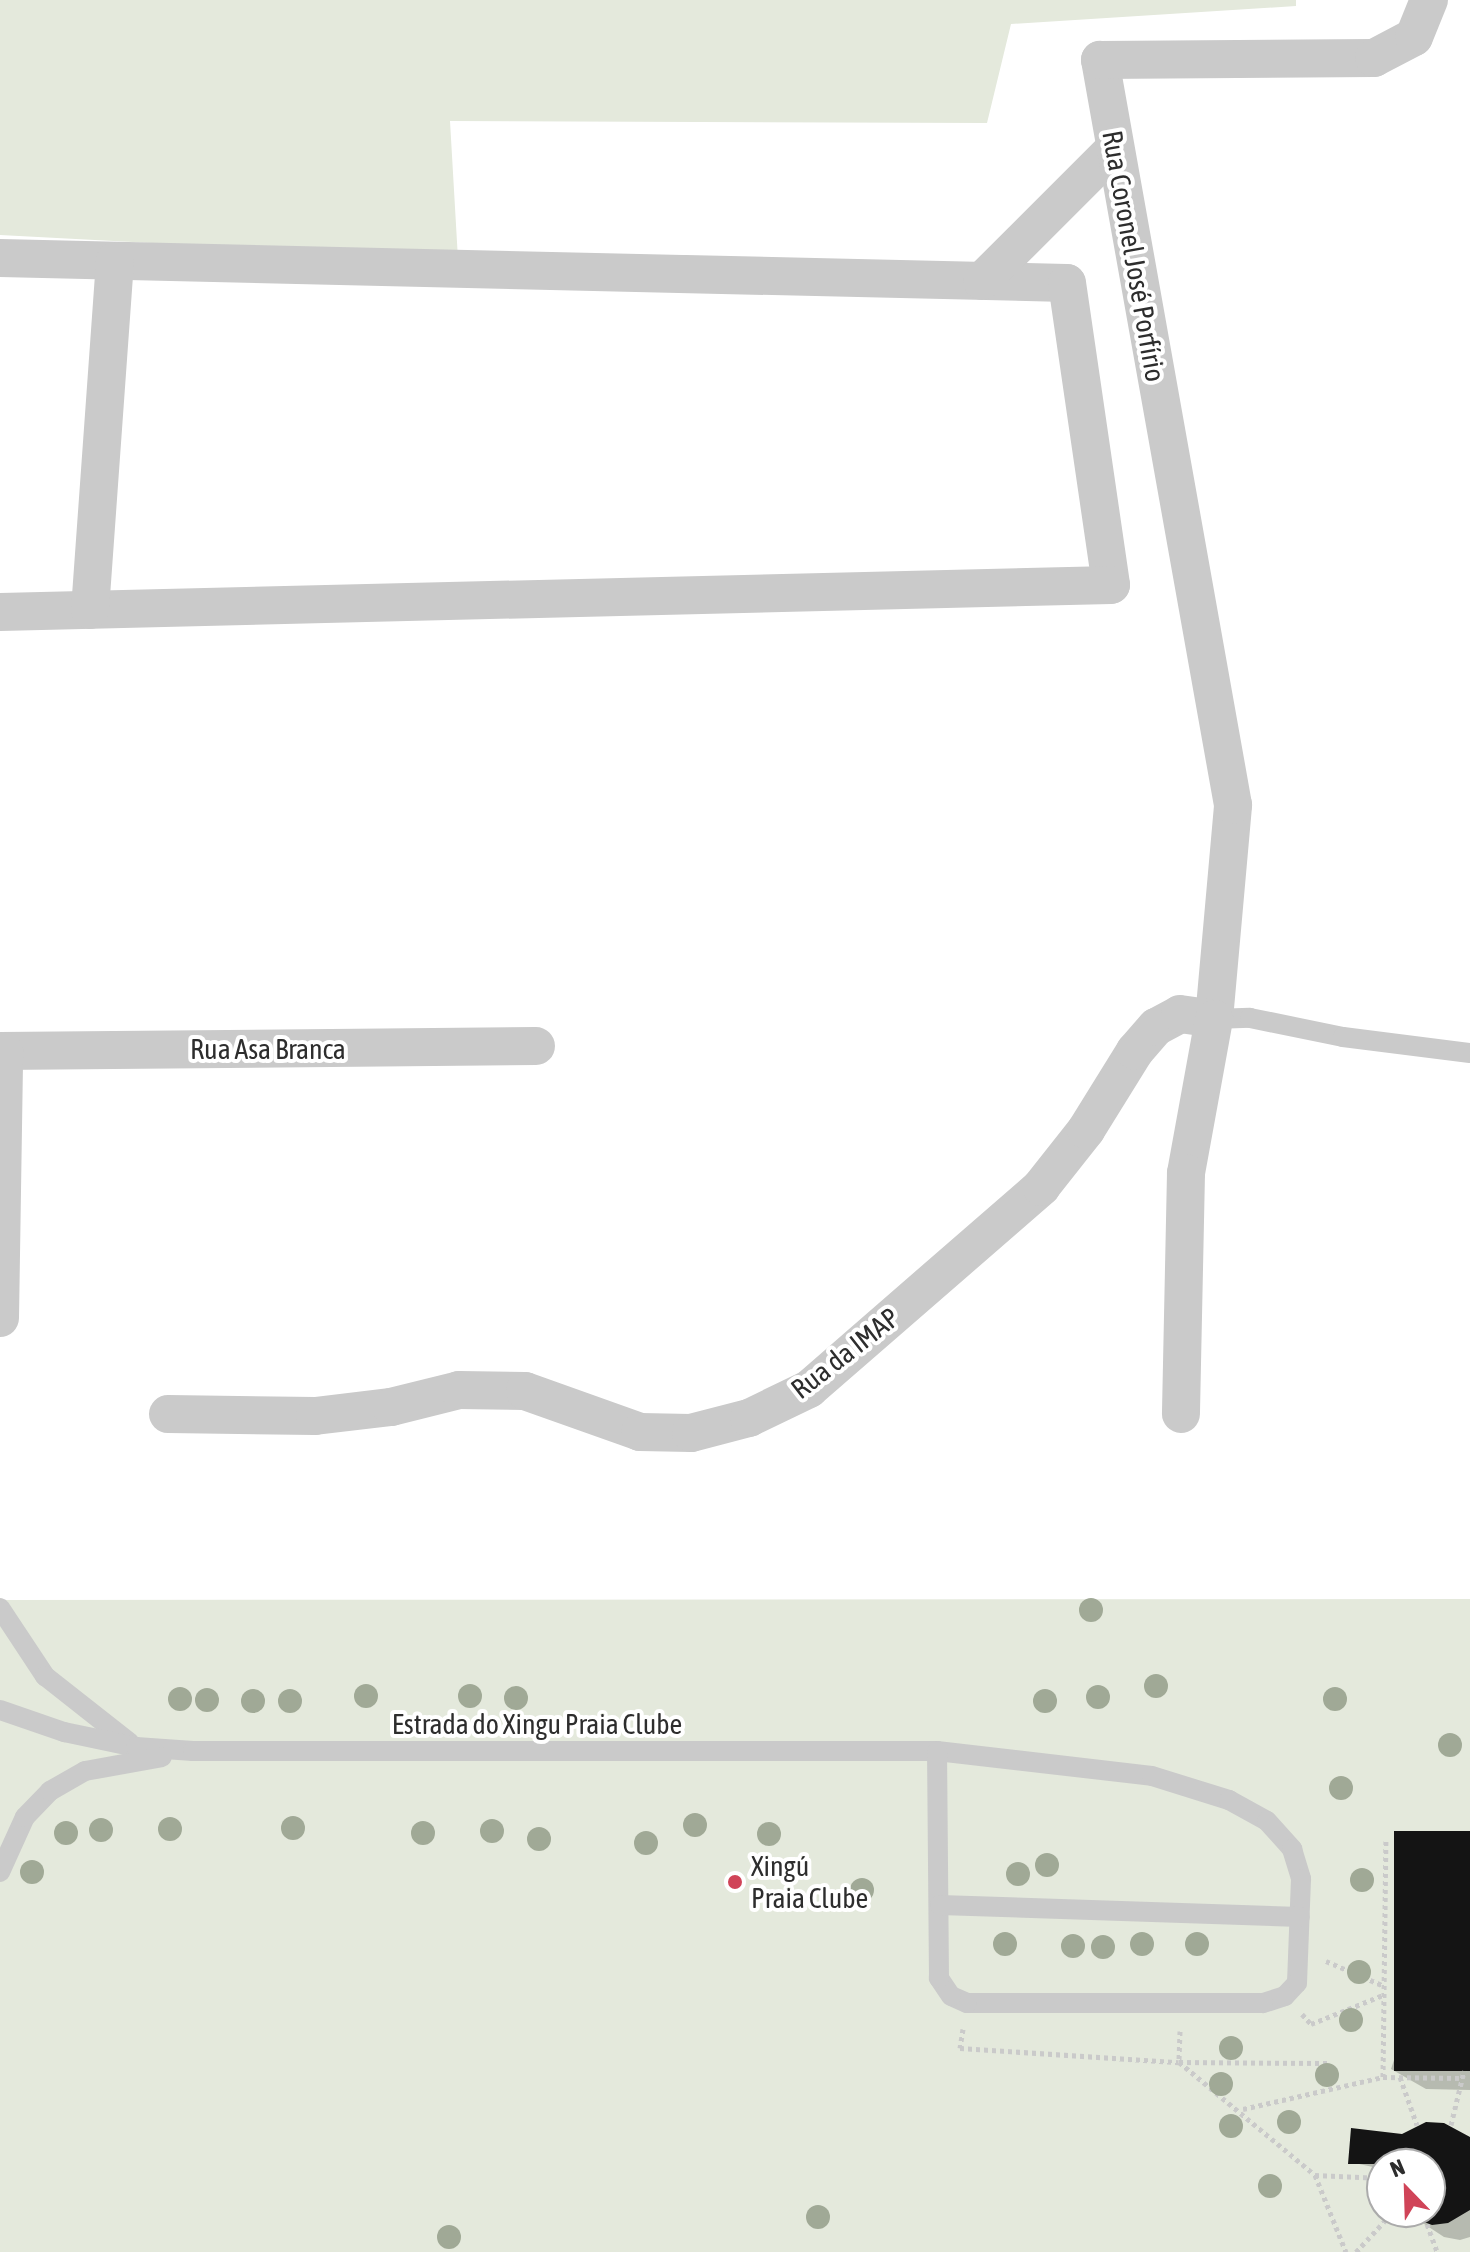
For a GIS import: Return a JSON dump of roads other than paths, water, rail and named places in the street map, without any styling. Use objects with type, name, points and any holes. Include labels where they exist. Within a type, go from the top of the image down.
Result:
[{"type":"street","name":"Rua Coronel José Porfírio","points":[[1214,1019],[1233,805],[1100,60],[1374,58],[1414,37],[1429,0]]},
{"type":"street","points":[[982,281],[1115,148]]},
{"type":"street","points":[[0,258],[1067,283],[1111,585],[0,612]]},
{"type":"street","points":[[90,610],[115,261]]},
{"type":"street","name":"Rua da IMAP","points":[[168,1414],[315,1416],[391,1407],[459,1390],[525,1391],[640,1432],[691,1433],[749,1418],[809,1389],[1041,1187],[1156,1027],[1180,1014],[1214,1019]]},
{"type":"street","points":[[1181,1414],[1186,1173],[1214,1019]]},
{"type":"street","name":"Rua Asa Branca","points":[[2,1051],[536,1046]]},
{"type":"street","points":[[0,1318],[2,1051]]},
{"type":"lane","name":"Rua da IMAP","points":[[1214,1019],[1250,1018],[1343,1037],[1470,1053]]},
{"type":"lane","points":[[0,1608],[45,1676],[136,1747]]},
{"type":"lane","name":"Estrada do Xingu Praia Clube","points":[[0,1710],[64,1732],[136,1747],[193,1751],[937,1751],[1152,1776],[1229,1800],[1267,1821],[1292,1849],[1301,1879],[1301,1956],[1297,1983],[1285,1996],[1263,2003],[967,2003],[951,1996],[939,1978],[940,1905]]},
{"type":"lane","points":[[0,1872],[25,1817],[50,1791],[85,1771],[193,1751]]},
{"type":"lane","points":[[937,1751],[940,1905],[1300,1917]]},
{"type":"place","name":"Xingú Praia Clube","points":[[735,1882]]}]
